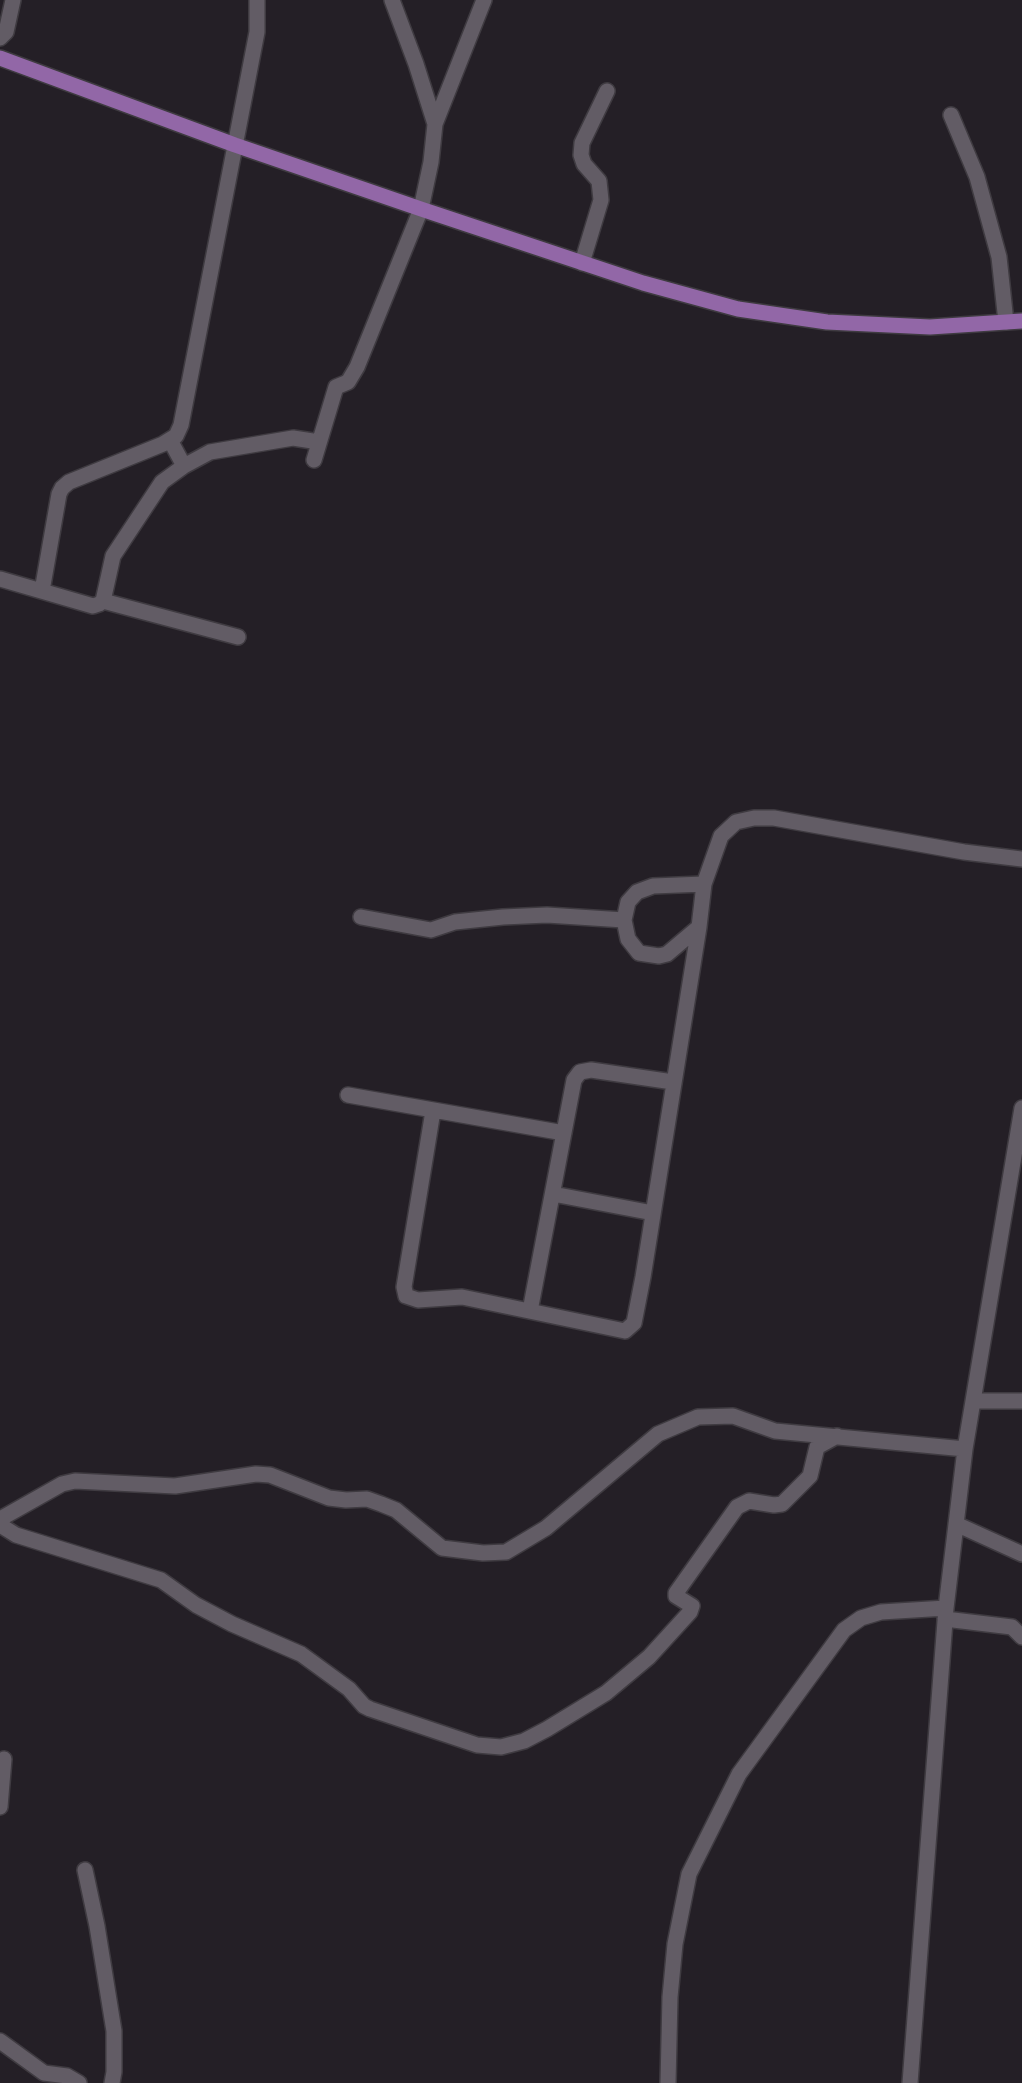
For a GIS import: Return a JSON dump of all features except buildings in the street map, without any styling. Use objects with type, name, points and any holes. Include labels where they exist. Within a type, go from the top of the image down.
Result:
[{"type":"main road","points":[[0,58],[235,145],[421,209],[643,283],[738,309],[827,322],[930,327],[1022,321]]},
{"type":"street","points":[[0,38],[6,32],[13,0]]},
{"type":"street","points":[[42,591],[59,494],[62,488],[69,482],[170,440],[176,436],[182,426],[257,32],[257,0]]},
{"type":"street","points":[[392,0],[416,64],[435,124]]},
{"type":"street","points":[[314,460],[336,387],[348,382],[357,367],[421,209],[431,162],[435,124],[484,0]]},
{"type":"street","points":[[582,263],[601,200],[599,181],[584,164],[581,155],[582,143],[607,91]]},
{"type":"street","points":[[951,115],[977,177],[999,257],[1006,322]]},
{"type":"street","points":[[103,601],[113,556],[162,482],[184,466],[210,452],[293,438],[319,442]]},
{"type":"street","points":[[170,440],[184,466]]},
{"type":"street","points":[[0,579],[94,606],[103,601],[238,637]]},
{"type":"street","points":[[433,1111],[404,1287],[406,1296],[418,1300],[462,1297],[625,1331],[634,1323],[699,927],[704,884],[722,836],[736,822],[754,818],[774,818],[964,852],[1022,859]]},
{"type":"street","points":[[699,927],[667,954],[659,956],[639,953],[628,939],[624,920],[628,902],[637,892],[652,886],[704,884]]},
{"type":"street","points":[[361,917],[431,930],[455,922],[521,916],[547,915],[624,920]]},
{"type":"street","points":[[530,1311],[574,1080],[580,1072],[591,1070],[673,1082]]},
{"type":"street","points":[[348,1095],[564,1133]]},
{"type":"street","points":[[910,2083],[946,1614],[956,1524],[966,1449],[1022,1108]]},
{"type":"street","points":[[552,1194],[653,1213]]},
{"type":"street","points":[[975,1401],[1022,1401]]},
{"type":"street","points":[[0,1519],[62,1484],[75,1481],[175,1486],[256,1474],[270,1475],[329,1498],[346,1500],[367,1499],[381,1504],[396,1510],[442,1548],[483,1553],[506,1552],[546,1528],[658,1434],[698,1417],[734,1416],[775,1431],[966,1449]]},
{"type":"street","points":[[0,1525],[16,1535],[161,1580],[196,1605],[232,1624],[301,1654],[349,1688],[364,1706],[370,1709],[477,1745],[501,1747],[524,1740],[556,1724],[606,1694],[649,1657],[690,1612],[692,1606],[676,1596],[676,1593],[737,1507],[749,1501],[774,1505],[782,1504],[810,1476],[815,1461],[816,1447],[822,1442],[837,1436]]},
{"type":"street","points":[[956,1524],[1022,1554]]},
{"type":"street","points":[[668,2083],[670,1997],[676,1944],[689,1874],[739,1774],[844,1630],[861,1618],[881,1612],[946,1614],[1012,1627],[1022,1637]]},
{"type":"street","points":[[0,1807],[4,1759]]},
{"type":"street","points":[[85,1870],[97,1926],[114,2031],[114,2072],[112,2083]]},
{"type":"street","points":[[0,2041],[44,2073],[67,2076],[79,2083]]}]
